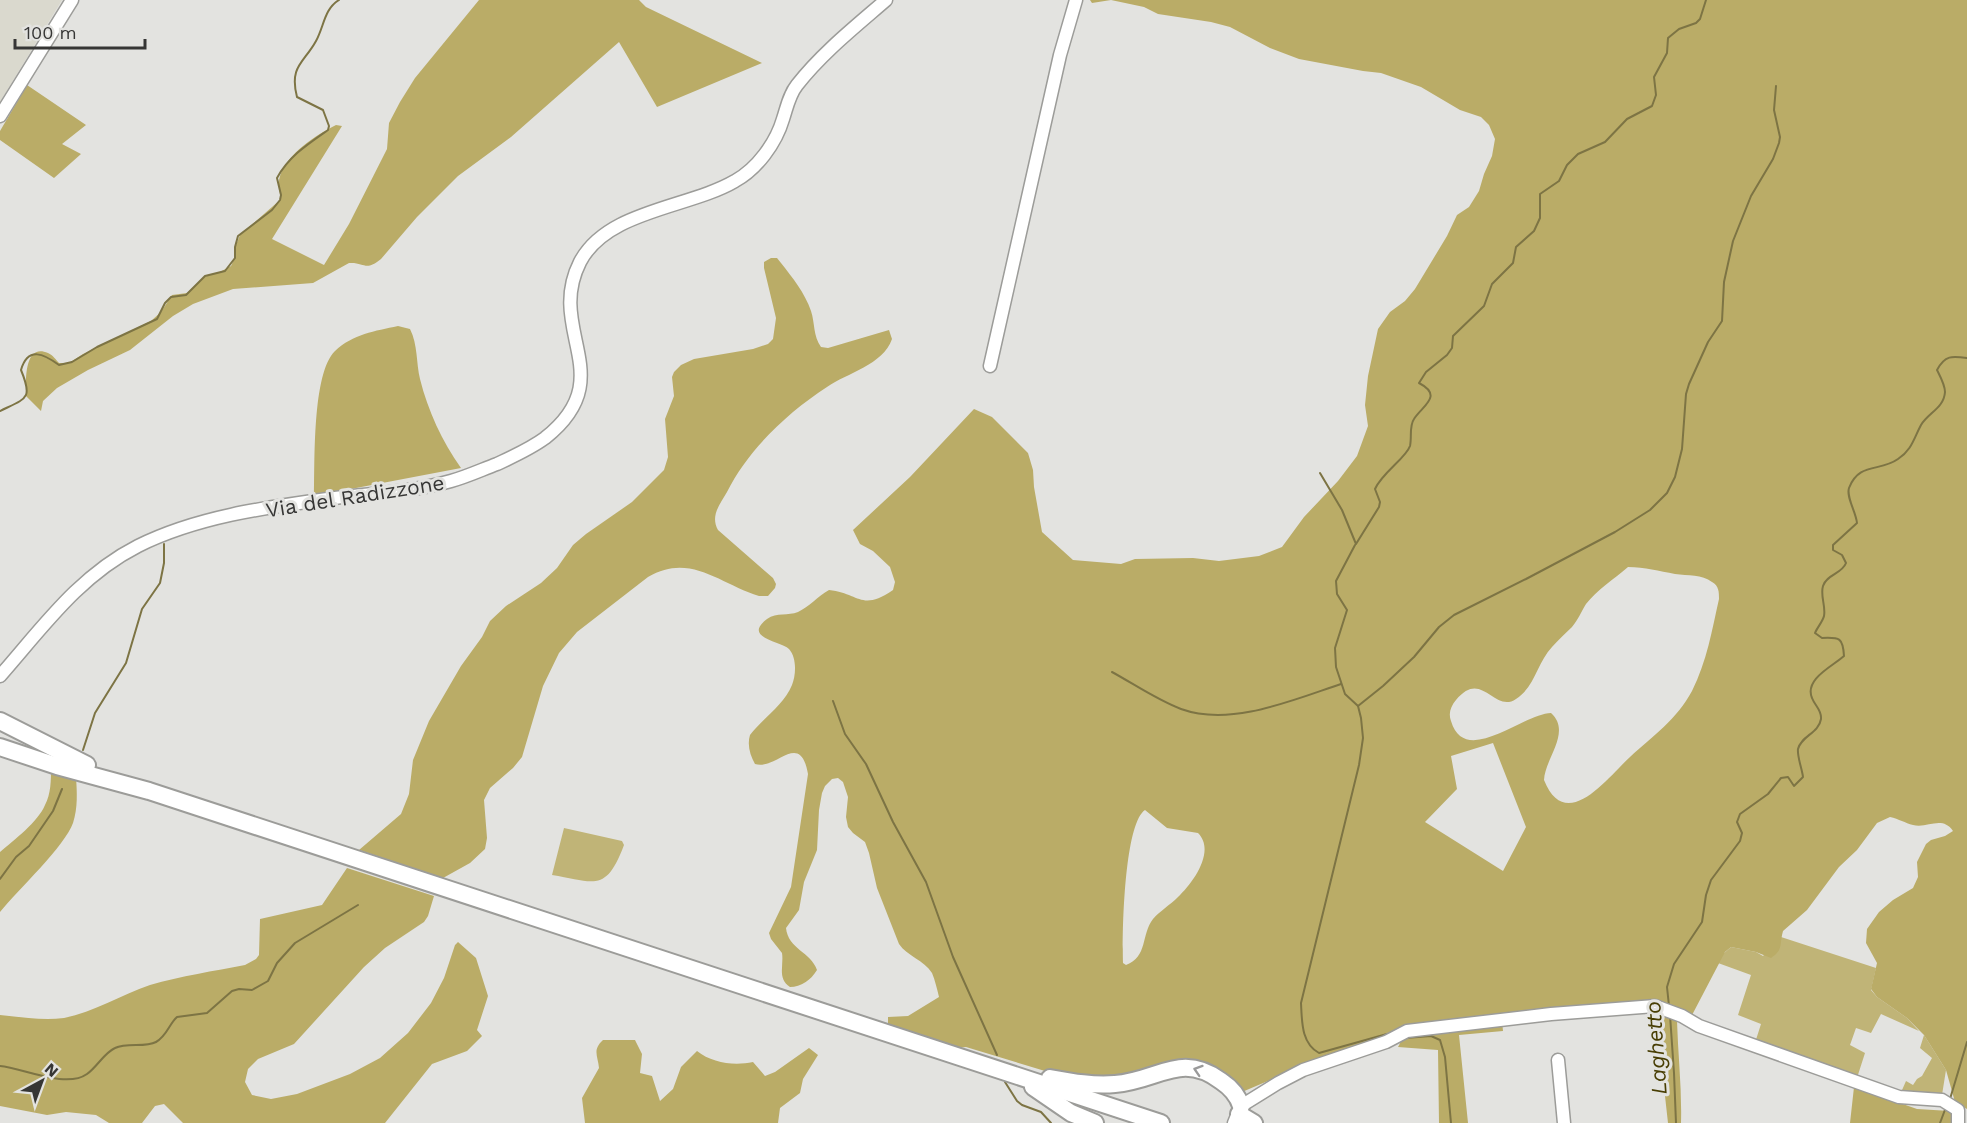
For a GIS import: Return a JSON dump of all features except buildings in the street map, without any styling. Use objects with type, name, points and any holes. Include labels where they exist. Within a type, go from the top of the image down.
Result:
[{"type":"main road","points":[[0,721],[48,748],[131,786]]},
{"type":"main road","points":[[0,735],[131,786]]},
{"type":"main road","points":[[0,747],[57,766],[131,786],[1161,1123]]},
{"type":"main road","points":[[961,1057],[971,1054],[1040,1076],[1102,1084],[1131,1082],[1178,1068],[1194,1067],[1224,1083],[1236,1096],[1238,1114],[1254,1123]]},
{"type":"main road","points":[[1009,1073],[1071,1113],[1095,1123]]},
{"type":"street","points":[[0,116],[72,0]]},
{"type":"street","name":"Via del Radizzone","points":[[0,676],[84,581],[100,568],[165,533],[245,513],[334,498],[399,492],[449,482],[525,452],[546,437],[574,408],[579,394],[580,357],[571,323],[570,287],[582,259],[606,234],[623,224],[663,207],[705,195],[748,173],[759,162],[777,133],[791,94],[797,85],[818,62],[886,0]]},
{"type":"street","points":[[990,366],[1060,55],[1076,0]]},
{"type":"street","points":[[1238,1114],[1271,1087],[1303,1070],[1386,1042],[1404,1033],[1551,1014],[1655,1006],[1710,1030],[1899,1097],[1942,1100],[1963,1112],[1958,1123]]},
{"type":"street","points":[[1558,1060],[1564,1123]]},
{"type":"shaded area","points":[[0,0],[62,0],[0,102]]},
{"type":"shaded area","points":[[479,0],[639,0],[646,7],[762,63],[657,107],[619,42],[511,137],[458,176],[376,263],[368,266],[349,263],[313,283],[233,289],[193,304],[173,316],[130,350],[57,388],[43,401],[41,411],[26,396],[26,374],[34,353],[40,351],[48,353],[59,363],[69,363],[151,321],[161,312],[172,295],[187,293],[204,277],[231,266],[240,235],[280,200],[279,179],[289,160],[311,140],[336,125],[342,126],[272,239],[324,265],[349,224],[387,149],[389,123],[400,102],[415,78]]},
{"type":"shaded area","points":[[1090,0],[1111,0],[1092,3]]},
{"type":"shaded area","points":[[1111,0],[1967,0],[1967,1109],[1955,1102],[1946,1070],[1924,1035],[1907,1018],[1877,997],[1871,989],[1877,963],[1866,943],[1867,929],[1879,912],[1913,888],[1918,877],[1917,862],[1926,844],[1953,831],[1944,824],[1918,826],[1890,817],[1877,823],[1857,850],[1839,867],[1807,910],[1783,931],[1779,949],[1775,955],[1771,958],[1756,952],[1731,947],[1725,952],[1691,1017],[1662,1003],[1502,1021],[1503,1031],[1459,1035],[1468,1123],[1439,1123],[1438,1050],[1398,1047],[1406,1032],[1282,1075],[1242,1092],[1210,1068],[1102,1080],[1045,1071],[966,1047],[957,1048],[888,1025],[888,1017],[908,1016],[939,997],[929,969],[899,944],[877,888],[865,842],[848,827],[846,817],[848,797],[843,782],[838,778],[832,779],[822,793],[817,850],[804,882],[799,910],[786,928],[791,941],[810,959],[817,970],[809,980],[802,984],[790,987],[786,983],[782,976],[782,953],[769,933],[791,887],[808,774],[799,754],[786,755],[763,765],[755,764],[750,754],[750,735],[784,699],[792,685],[795,672],[792,653],[785,646],[761,635],[760,625],[771,617],[798,612],[829,590],[860,599],[874,600],[893,590],[895,582],[890,567],[873,551],[860,544],[853,530],[910,477],[974,409],[992,417],[1028,453],[1033,470],[1042,532],[1073,560],[1121,564],[1135,559],[1193,558],[1219,561],[1259,556],[1282,547],[1304,517],[1338,481],[1357,456],[1368,426],[1365,405],[1368,376],[1378,329],[1390,312],[1405,301],[1415,289],[1457,215],[1469,207],[1479,191],[1492,156],[1495,139],[1489,125],[1481,117],[1460,110],[1421,87],[1381,73],[1299,59],[1270,48],[1230,27],[1158,14],[1144,7]],"holes":[[[1628,567],[1699,576],[1716,585],[1719,599],[1702,668],[1692,691],[1672,719],[1599,788],[1575,802],[1564,802],[1553,796],[1544,780],[1556,745],[1559,728],[1557,720],[1551,713],[1495,735],[1468,740],[1458,734],[1451,721],[1451,710],[1456,700],[1465,691],[1473,688],[1501,701],[1508,702],[1516,699],[1528,688],[1547,653],[1574,624],[1590,599]],[[1493,743],[1526,827],[1503,871],[1425,822],[1457,789],[1451,756]],[[1145,810],[1167,828],[1198,833],[1205,849],[1196,875],[1184,891],[1153,919],[1138,957],[1126,965],[1123,963],[1126,881],[1138,819]]]},
{"type":"shaded area","points":[[27,85],[86,125],[62,144],[81,154],[54,178],[0,140],[0,131]]},
{"type":"shaded area","points":[[777,258],[805,298],[821,347],[828,348],[889,330],[892,339],[881,356],[812,397],[783,421],[757,447],[736,476],[719,506],[715,515],[718,530],[773,578],[775,588],[768,596],[759,596],[691,569],[663,570],[648,577],[577,632],[559,653],[543,686],[522,757],[490,788],[484,800],[487,838],[485,849],[470,863],[443,878],[359,850],[401,814],[409,794],[413,760],[429,721],[490,621],[506,606],[541,583],[557,568],[573,545],[632,502],[664,470],[668,457],[665,419],[674,396],[672,377],[674,372],[681,365],[694,359],[753,349],[768,344],[773,339],[776,318],[764,268],[764,262]]},
{"type":"shaded area","points":[[398,326],[410,329],[420,379],[431,414],[461,468],[314,496],[316,419],[322,378],[328,362],[335,351],[349,341],[365,334]]},
{"type":"shaded area","points":[[51,768],[76,777],[77,794],[73,823],[61,844],[0,912],[0,852],[42,811],[50,792]]},
{"type":"shaded area","points":[[564,828],[622,841],[624,845],[618,860],[605,877],[597,881],[589,881],[552,875]]},
{"type":"shaded area","points":[[347,868],[434,896],[428,916],[424,922],[385,948],[364,967],[294,1044],[258,1059],[248,1069],[245,1082],[252,1095],[271,1099],[297,1094],[350,1074],[380,1058],[408,1033],[431,1003],[458,942],[476,958],[488,996],[477,1030],[482,1036],[467,1051],[432,1064],[385,1123],[183,1123],[164,1104],[155,1106],[142,1123],[109,1123],[96,1115],[66,1112],[47,1115],[0,1106],[0,1015],[40,1019],[64,1018],[86,1012],[150,985],[245,965],[259,955],[260,919],[322,905]]},
{"type":"shaded area","points":[[1781,937],[1876,968],[1871,990],[1877,997],[1907,1018],[1919,1031],[1881,1014],[1871,1033],[1856,1028],[1850,1045],[1865,1053],[1856,1081],[1754,1046],[1761,1024],[1738,1015],[1751,975],[1718,963],[1731,947],[1756,952],[1763,956]]},
{"type":"shaded area","points":[[1655,1006],[1675,1015],[1677,1021],[1681,1123],[1668,1123]]},
{"type":"shaded area","points":[[1924,1035],[1946,1070],[1942,1095],[1899,1097],[1906,1081],[1913,1085],[1922,1076],[1932,1058],[1920,1048]]},
{"type":"shaded area","points":[[603,1040],[635,1040],[642,1054],[640,1073],[652,1076],[660,1101],[673,1089],[681,1067],[697,1051],[709,1058],[724,1062],[738,1064],[753,1062],[765,1076],[775,1072],[809,1048],[818,1055],[803,1079],[800,1093],[780,1108],[778,1123],[585,1123],[582,1098],[599,1068],[597,1050]]},
{"type":"shaded area","points":[[1854,1087],[1917,1109],[1950,1111],[1954,1115],[1954,1123],[1850,1123]]},
{"type":"waterway","points":[[0,411],[22,400],[25,396],[27,387],[21,370],[24,362],[32,355],[42,355],[59,365],[72,362],[97,347],[157,319],[165,303],[171,297],[186,295],[205,276],[225,271],[235,258],[238,236],[272,210],[280,200],[277,178],[287,163],[328,130],[329,126],[323,110],[297,97],[295,78],[296,71],[316,41],[327,13],[339,0]]},
{"type":"waterway","points":[[1320,473],[1342,510],[1356,544],[1379,507],[1380,502],[1375,489],[1378,483],[1408,451],[1412,422],[1431,397],[1430,392],[1419,383],[1426,372],[1447,355],[1452,348],[1453,336],[1484,306],[1492,284],[1513,263],[1516,247],[1534,231],[1540,218],[1540,194],[1559,181],[1567,165],[1578,154],[1605,142],[1627,119],[1652,106],[1656,95],[1654,77],[1667,53],[1668,38],[1679,29],[1696,23],[1700,19],[1706,0]]},
{"type":"waterway","points":[[1358,706],[1414,657],[1439,627],[1454,615],[1615,532],[1650,510],[1667,493],[1675,477],[1682,449],[1686,394],[1689,384],[1708,342],[1722,321],[1724,282],[1733,241],[1751,196],[1773,159],[1779,143],[1780,137],[1774,110],[1776,86]]},
{"type":"waterway","name":"Laghetto","points":[[1669,1006],[1667,987],[1674,964],[1702,922],[1711,880],[1740,841],[1742,833],[1737,822],[1740,814],[1768,794],[1781,778],[1788,777],[1794,786],[1803,777],[1798,749],[1817,728],[1821,719],[1812,698],[1812,685],[1821,674],[1844,656],[1843,645],[1839,640],[1822,638],[1815,633],[1824,616],[1823,586],[1846,563],[1842,555],[1833,550],[1833,545],[1857,523],[1848,492],[1849,488],[1858,474],[1891,463],[1907,452],[1921,425],[1944,398],[1944,386],[1937,370],[1940,365],[1949,358],[1967,358]]},
{"type":"waterway","points":[[83,750],[95,713],[126,663],[142,609],[160,583],[164,563],[164,544]]},
{"type":"waterway","points":[[1355,545],[1336,581],[1337,594],[1347,610],[1335,648],[1336,667],[1345,694],[1358,706],[1363,738],[1359,765],[1301,1003],[1302,1017],[1306,1038],[1313,1049],[1319,1053],[1387,1034],[1391,1035]]},
{"type":"waterway","points":[[1112,672],[1154,697],[1181,709],[1200,714],[1220,715],[1262,709],[1341,684]]},
{"type":"waterway","points":[[833,701],[845,734],[866,764],[893,822],[926,882],[953,957],[997,1055]]},
{"type":"waterway","points":[[0,879],[16,857],[29,846],[53,811],[62,789]]},
{"type":"waterway","points":[[0,1066],[56,1079],[78,1078],[87,1074],[115,1048],[125,1045],[152,1044],[163,1037],[177,1017],[207,1013],[232,991],[252,990],[268,981],[277,963],[295,943],[358,905]]},
{"type":"waterway","name":"Laghetto","points":[[1670,1015],[1676,1123]]},
{"type":"waterway","points":[[1405,1038],[1431,1036],[1440,1040],[1445,1057],[1451,1123]]},
{"type":"waterway","points":[[1950,1099],[1967,1042]]},
{"type":"waterway","points":[[1005,1082],[1017,1101],[1041,1112],[1051,1123]]},
{"type":"waterway","points":[[1940,1123],[1946,1107]]}]
